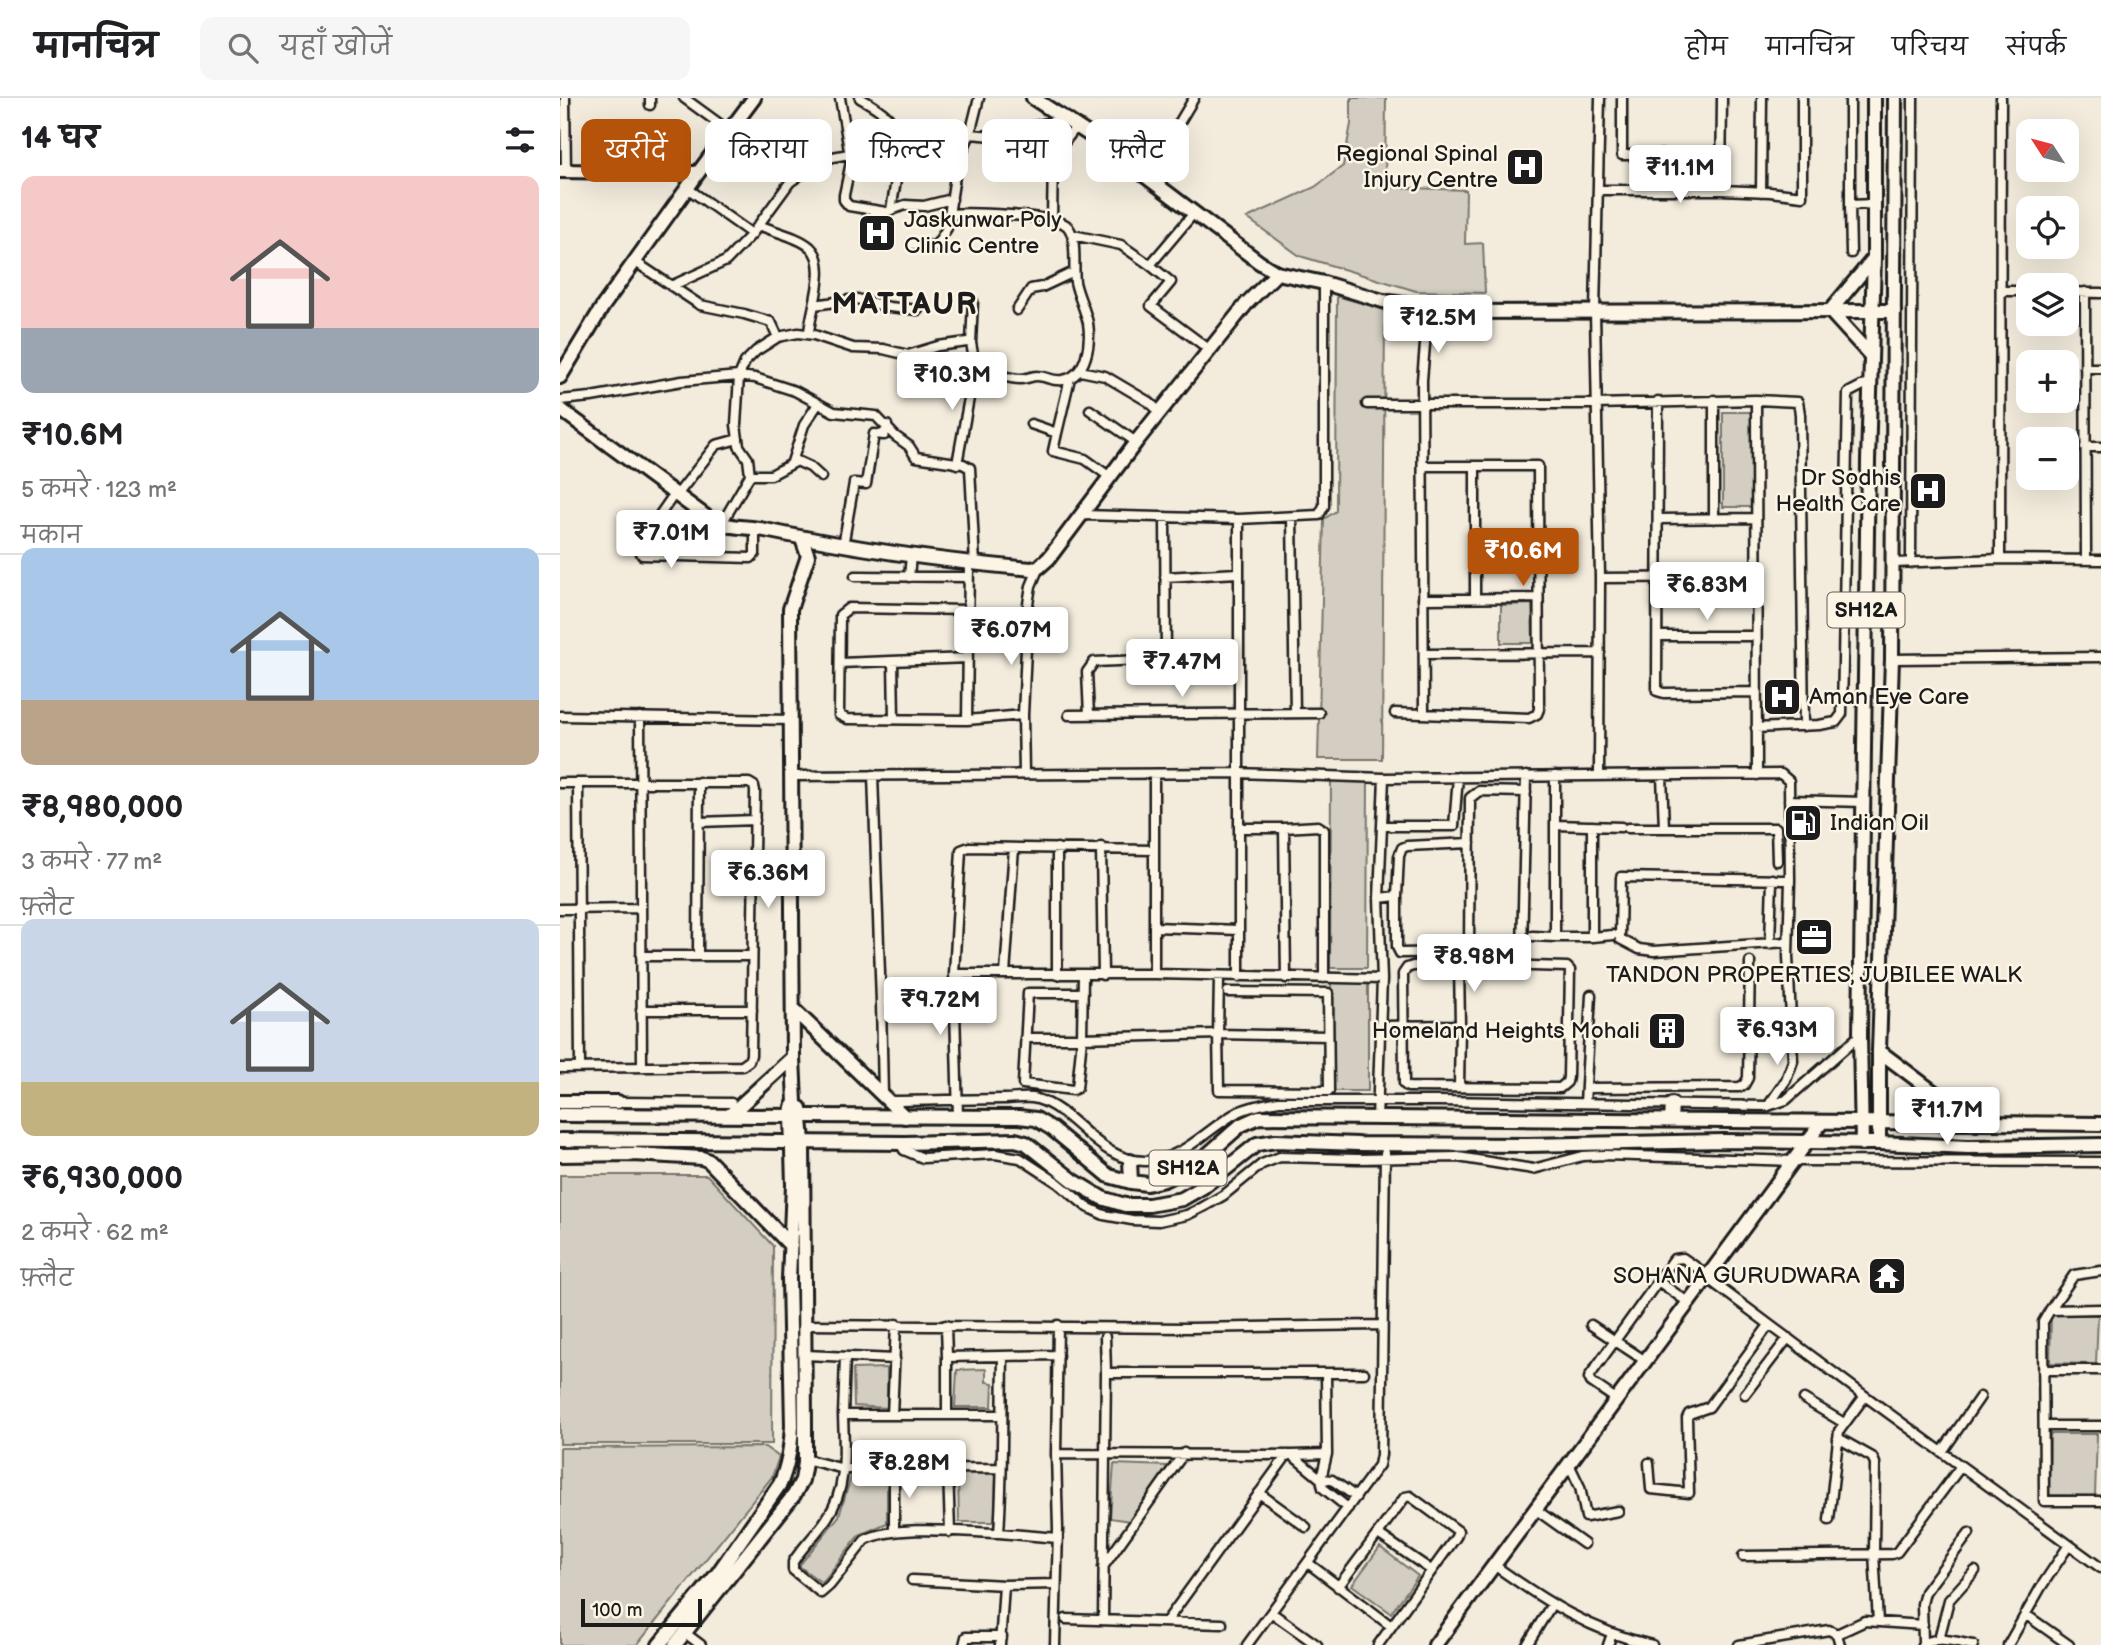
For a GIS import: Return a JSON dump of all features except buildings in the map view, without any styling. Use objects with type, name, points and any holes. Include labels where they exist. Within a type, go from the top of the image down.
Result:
[{"type":"main road","points":[[738,119],[754,98]]},
{"type":"main road","points":[[1033,98],[1063,119]]},
{"type":"main road","name":"SH12A","points":[[1862,1144],[1860,1035],[1874,258],[1874,98]]},
{"type":"main road","name":"SH12A","points":[[560,1140],[1015,1140],[1026,1143],[1074,1181],[1102,1198],[1125,1205],[1149,1205],[1182,1199],[1203,1187],[1257,1144],[1276,1141],[1527,1145],[1723,1141],[1879,1143],[1879,1051],[1894,563],[1895,98]]},
{"type":"main road","points":[[1072,125],[1086,134]]},
{"type":"main road","points":[[560,377],[603,306],[705,164]]},
{"type":"main road","points":[[563,171],[698,173]]},
{"type":"main road","points":[[1154,182],[1277,273],[1427,309],[1453,312],[1894,312]]},
{"type":"main road","points":[[1830,311],[1874,258]]},
{"type":"main road","points":[[560,409],[676,494],[715,528],[755,529],[911,556],[1032,569],[1039,567],[1049,558],[1136,442],[1247,303],[1277,273]]},
{"type":"main road","points":[[1830,311],[1871,356]]},
{"type":"main road","points":[[675,1645],[794,1496],[802,1480],[805,1459],[805,1355],[793,1057],[790,720],[790,609],[808,556],[802,539]]},
{"type":"main road","points":[[793,1009],[905,1117]]},
{"type":"main road","points":[[1879,1051],[1976,1124]]},
{"type":"main road","points":[[731,1109],[793,1057]]},
{"type":"main road","points":[[560,1102],[618,1108]]},
{"type":"main road","points":[[1671,1121],[1672,1104]]},
{"type":"main road","points":[[1768,1107],[1769,1122]]},
{"type":"main road","name":"SH12A","points":[[560,1115],[618,1108],[1036,1119],[1109,1175],[1147,1184],[1164,1180],[1198,1163],[1241,1125],[1259,1117],[1878,1121]]},
{"type":"main road","points":[[1878,1121],[2101,1124]]},
{"type":"main road","points":[[1435,1645],[1822,1122]]},
{"type":"main road","points":[[1241,1125],[1257,1144]]},
{"type":"main road","points":[[620,1139],[620,1155]]},
{"type":"main road","points":[[659,1645],[718,1573],[785,1474],[793,1426],[791,1246],[798,1140]]},
{"type":"main road","points":[[965,1142],[966,1156]]},
{"type":"main road","points":[[1879,1143],[1968,1147],[2101,1145]]},
{"type":"main road","points":[[560,1155],[687,1155],[702,1158],[709,1161],[791,1246]]},
{"type":"main road","points":[[1130,1161],[1131,1182]]},
{"type":"street","points":[[563,171],[565,98]]},
{"type":"street","points":[[684,98],[713,119]]},
{"type":"street","points":[[840,98],[846,135]]},
{"type":"street","points":[[860,98],[891,119]]},
{"type":"street","points":[[968,139],[979,98]]},
{"type":"street","points":[[1182,119],[1194,98]]},
{"type":"street","points":[[1599,775],[1600,578],[1595,311],[1600,98]]},
{"type":"street","points":[[1622,98],[1622,155],[1721,155]]},
{"type":"street","points":[[1721,190],[1722,98]]},
{"type":"street","points":[[1761,192],[1762,98]]},
{"type":"street","points":[[1599,190],[1721,190],[1802,196],[1802,98]]},
{"type":"street","points":[[1850,98],[1851,253]]},
{"type":"street","points":[[1911,563],[1913,98]]},
{"type":"street","points":[[2000,559],[2001,98]]},
{"type":"street","points":[[1052,219],[1053,157],[1076,127]]},
{"type":"street","points":[[970,134],[982,135]]},
{"type":"street","points":[[671,286],[718,266],[733,255],[791,182]]},
{"type":"street","points":[[846,182],[844,200],[854,208],[886,212],[905,205],[923,205],[952,199]]},
{"type":"street","points":[[891,210],[896,182]]},
{"type":"street","points":[[911,244],[936,246],[944,235],[954,182]]},
{"type":"street","points":[[687,188],[752,234]]},
{"type":"street","points":[[1850,205],[1874,204]]},
{"type":"street","points":[[1150,265],[1194,213]]},
{"type":"street","points":[[950,214],[1052,219],[1066,225],[1073,235],[1074,272],[1088,328],[1086,356],[1080,371],[1070,378],[1055,381],[1036,376],[1015,379],[975,365]]},
{"type":"street","points":[[758,225],[812,249],[818,258],[819,273],[809,333]]},
{"type":"street","points":[[1073,235],[1121,246],[1171,282],[1151,306],[1210,350]]},
{"type":"street","points":[[634,261],[693,301],[710,309],[744,314],[771,322],[778,337]]},
{"type":"street","points":[[1017,310],[1031,289],[1042,287],[1074,272]]},
{"type":"street","points":[[1080,515],[1239,519],[1320,514],[1324,506],[1324,283]]},
{"type":"street","points":[[2001,291],[2016,291]]},
{"type":"street","points":[[2079,292],[2101,293]]},
{"type":"street","points":[[2085,292],[2086,560]]},
{"type":"street","points":[[814,305],[857,299],[889,307],[918,310]]},
{"type":"street","points":[[957,464],[975,365],[971,343],[973,302]]},
{"type":"street","points":[[1424,713],[1422,380],[1427,309]]},
{"type":"street","points":[[651,527],[715,528],[750,475],[748,459],[739,446],[736,425],[739,376],[749,357],[778,337],[809,333],[846,346],[890,350],[908,355],[945,344],[971,343]]},
{"type":"street","points":[[2085,368],[2101,368]]},
{"type":"street","points":[[1080,371],[1105,376],[1149,402],[1160,412]]},
{"type":"street","points":[[560,400],[682,381],[739,376],[755,378],[788,389],[834,412],[876,416],[909,446],[916,457],[967,465],[971,475],[972,564],[968,577],[967,720]]},
{"type":"street","points":[[1070,378],[1053,451],[1085,459],[1110,477]]},
{"type":"street","points":[[1756,728],[1836,722],[1842,714],[1848,393],[1871,381]]},
{"type":"street","points":[[1367,404],[1596,404],[1714,400],[1793,400],[1800,404],[1804,726]]},
{"type":"street","points":[[1714,400],[1714,519]]},
{"type":"street","points":[[1756,400],[1758,775]]},
{"type":"street","points":[[1658,401],[1657,691],[1756,692]]},
{"type":"street","points":[[750,475],[771,475],[792,462],[804,425],[818,404]]},
{"type":"street","points":[[1090,410],[1136,442]]},
{"type":"street","points":[[1031,424],[1057,433]]},
{"type":"street","points":[[843,546],[854,483],[866,484],[874,434],[884,435],[887,425]]},
{"type":"street","points":[[738,439],[716,445],[638,547],[642,555],[751,558],[755,554],[755,529]]},
{"type":"street","points":[[2085,447],[2101,447]]},
{"type":"street","points":[[792,462],[806,465],[821,477]]},
{"type":"street","points":[[1395,713],[1534,717],[1539,709],[1538,466],[1423,466]]},
{"type":"street","points":[[1475,466],[1475,598]]},
{"type":"street","points":[[1165,517],[1166,660]]},
{"type":"street","points":[[1292,517],[1295,713]]},
{"type":"street","points":[[1658,519],[1756,518]]},
{"type":"street","points":[[1239,519],[1239,977]]},
{"type":"street","points":[[909,577],[911,556]]},
{"type":"street","points":[[1894,563],[2000,559],[2101,560]]},
{"type":"street","points":[[1024,774],[1023,715],[1028,604],[1031,586],[1039,567]]},
{"type":"street","points":[[1165,577],[1238,573]]},
{"type":"street","points":[[855,576],[968,577]]},
{"type":"street","points":[[1600,578],[1756,577]]},
{"type":"street","points":[[1423,599],[1538,598]]},
{"type":"street","points":[[968,610],[849,608],[840,615],[839,715],[847,719],[967,720],[1023,715]]},
{"type":"street","points":[[1658,636],[1756,636]]},
{"type":"street","points":[[1424,654],[1600,653]]},
{"type":"street","points":[[1089,715],[1087,672],[1094,663],[1238,656]]},
{"type":"street","points":[[1892,659],[2101,657]]},
{"type":"street","points":[[840,663],[968,658]]},
{"type":"street","points":[[892,661],[894,719]]},
{"type":"street","points":[[1069,715],[1319,713]]},
{"type":"street","points":[[560,716],[790,720]]},
{"type":"street","points":[[640,717],[642,1066]]},
{"type":"street","points":[[791,776],[1238,773],[1384,778],[1781,774],[1789,781],[1788,942],[1791,1071],[1768,1107]]},
{"type":"street","points":[[1154,774],[1154,974]]},
{"type":"street","points":[[873,775],[885,1098],[1037,1098],[1062,1113],[1090,1138],[1130,1161],[1165,1158],[1185,1150],[1237,1113],[1254,1105],[1309,1100],[1768,1107],[1786,1100],[1860,1035]]},
{"type":"street","points":[[1470,843],[1402,848],[1399,856],[1397,896],[1397,947],[1401,954],[1522,951],[1526,776]]},
{"type":"street","points":[[1555,776],[1555,937]]},
{"type":"street","points":[[1662,776],[1664,828]]},
{"type":"street","points":[[1382,826],[1454,826],[1458,777]]},
{"type":"street","points":[[1377,1119],[1382,979],[1379,898],[1384,778]]},
{"type":"street","points":[[698,955],[699,782]]},
{"type":"street","points":[[560,783],[749,783],[754,786],[755,820],[751,1055],[742,1066],[560,1068]]},
{"type":"street","points":[[578,783],[580,1068]]},
{"type":"street","points":[[1469,952],[1472,794],[1479,791],[1526,792]]},
{"type":"street","points":[[1789,800],[1864,802]]},
{"type":"street","points":[[699,822],[755,820]]},
{"type":"street","points":[[1555,825],[1776,828],[1777,861]]},
{"type":"street","points":[[1592,826],[1592,937]]},
{"type":"street","points":[[1239,828],[1322,827],[1325,834],[1324,978]]},
{"type":"street","points":[[1284,828],[1286,978]]},
{"type":"street","points":[[958,1116],[954,974],[961,850],[969,847],[1101,847],[1154,850]]},
{"type":"street","points":[[1101,847],[1102,975]]},
{"type":"street","points":[[1005,974],[1014,848]]},
{"type":"street","points":[[1056,848],[1057,975]]},
{"type":"street","points":[[1788,942],[1654,951],[1639,949],[1620,939],[1621,890],[1622,877],[1790,880]]},
{"type":"street","points":[[1773,944],[1776,879]]},
{"type":"street","points":[[1379,898],[1397,896]]},
{"type":"street","points":[[560,909],[641,908]]},
{"type":"street","points":[[1154,927],[1239,930]]},
{"type":"street","points":[[1532,936],[1613,935]]},
{"type":"street","points":[[641,956],[752,956]]},
{"type":"street","points":[[1586,1088],[1744,1085],[1748,1078],[1750,962]]},
{"type":"street","points":[[1459,964],[1459,1087]]},
{"type":"street","points":[[1459,964],[1564,966],[1570,971],[1568,1077],[1563,1086],[1408,1087],[1404,1084],[1403,974],[1407,968],[1459,964]]},
{"type":"street","points":[[954,974],[1154,974],[1382,979]]},
{"type":"street","points":[[1083,975],[1083,993],[1082,1038],[1078,1084],[1073,1090],[1023,1084],[1028,993],[1083,993]]},
{"type":"street","points":[[1219,977],[1219,1090],[1329,1091],[1328,993],[1228,992]]},
{"type":"street","points":[[1585,1103],[1591,995]]},
{"type":"street","points":[[881,1002],[954,1003]]},
{"type":"street","points":[[641,1010],[752,1010]]},
{"type":"street","points":[[1380,1026],[1460,1025]]},
{"type":"street","points":[[1748,1032],[1792,1030]]},
{"type":"street","points":[[1025,1038],[1218,1034],[1328,1036]]},
{"type":"street","points":[[1599,1087],[1599,1103]]},
{"type":"street","points":[[899,1142],[904,1150],[923,1158],[995,1154],[1020,1158],[1058,1183],[1087,1208],[1104,1215],[1159,1221],[1187,1215],[1203,1207],[1224,1195],[1269,1160],[1294,1156],[1466,1158],[1533,1169],[1594,1155],[1794,1161],[2101,1162]]},
{"type":"street","points":[[1247,1645],[1374,1474],[1381,1455],[1386,1143]]},
{"type":"street","points":[[1616,1399],[1589,1378],[1674,1259],[1679,1257],[1864,1396],[2101,1568]]},
{"type":"street","points":[[2101,1271],[2074,1275],[2043,1322],[2044,1501],[2101,1501]]},
{"type":"street","points":[[1658,1281],[1689,1303]]},
{"type":"street","points":[[2050,1310],[2101,1309]]},
{"type":"street","points":[[892,1415],[896,1324]]},
{"type":"street","points":[[804,1325],[1190,1328],[1381,1325]]},
{"type":"street","points":[[946,1325],[947,1415]]},
{"type":"street","points":[[1055,1645],[1058,1325]]},
{"type":"street","points":[[1591,1325],[1644,1360]]},
{"type":"street","points":[[1649,1463],[1651,1489],[1689,1493],[1687,1418],[1692,1412],[1709,1407],[1769,1325]]},
{"type":"street","points":[[1103,1620],[1105,1337]]},
{"type":"street","points":[[1745,1394],[1788,1338]]},
{"type":"street","points":[[805,1355],[895,1359]]},
{"type":"street","points":[[947,1357],[1058,1355]]},
{"type":"street","points":[[999,1533],[1003,1356]]},
{"type":"street","points":[[845,1357],[844,1469],[834,1508],[793,1562],[793,1570],[821,1593],[865,1540],[873,1535],[894,1532],[950,1532],[1058,1538]]},
{"type":"street","points":[[2043,1370],[2101,1370]]},
{"type":"street","points":[[1106,1373],[1364,1373]]},
{"type":"street","points":[[1326,1373],[1327,1454],[1321,1479],[1323,1488],[1348,1508]]},
{"type":"street","points":[[1829,1520],[1839,1431],[1864,1396]]},
{"type":"street","points":[[1942,1452],[1980,1396]]},
{"type":"street","points":[[1804,1399],[1844,1423]]},
{"type":"street","points":[[843,1415],[1002,1415]]},
{"type":"street","points":[[2044,1426],[2101,1426]]},
{"type":"street","points":[[1838,1438],[1872,1457],[1875,1463],[1874,1553],[1878,1622]]},
{"type":"street","points":[[1103,1567],[1184,1453]]},
{"type":"street","points":[[1056,1454],[1327,1454]]},
{"type":"street","points":[[1289,1455],[1321,1479],[1332,1480],[1356,1497]]},
{"type":"street","points":[[1166,1622],[1289,1455]]},
{"type":"street","points":[[805,1459],[844,1469],[1001,1468]]},
{"type":"street","points":[[1569,1464],[1580,1487],[1586,1517],[1618,1511]]},
{"type":"street","points":[[1743,1556],[1892,1554],[1901,1548],[1961,1466]]},
{"type":"street","points":[[894,1468],[894,1532]]},
{"type":"street","points":[[948,1468],[950,1532]]},
{"type":"street","points":[[1259,1493],[1306,1527]]},
{"type":"street","points":[[1338,1587],[1400,1501],[1410,1496],[1458,1531],[1378,1645]]},
{"type":"street","points":[[1535,1509],[1584,1544]]},
{"type":"street","points":[[1969,1532],[1922,1599],[1923,1644],[1939,1639],[1973,1645]]},
{"type":"street","points":[[1377,1534],[1431,1570]]},
{"type":"street","points":[[2008,1645],[2069,1545]]},
{"type":"street","points":[[1308,1563],[1391,1626]]},
{"type":"street","points":[[1494,1565],[1552,1604],[1612,1634],[1653,1645]]},
{"type":"street","points":[[1939,1639],[1949,1600],[1975,1571]]},
{"type":"street","points":[[912,1580],[1004,1585],[1056,1584]]},
{"type":"street","points":[[964,1645],[966,1637],[1001,1641],[1004,1585]]},
{"type":"street","points":[[1527,1645],[1552,1604]]},
{"type":"street","points":[[1272,1613],[1317,1645]]},
{"type":"street","points":[[2025,1614],[2069,1645]]},
{"type":"street","points":[[1066,1619],[1222,1624]]},
{"type":"street","points":[[1837,1634],[1864,1621],[1923,1625]]},
{"type":"street","points":[[1739,1645],[1829,1630],[1837,1634],[1840,1645]]},
{"type":"street","points":[[685,1633],[701,1645]]},
{"type":"street","points":[[1608,1645],[1612,1634]]},
{"type":"shaded area","points":[[1351,98],[1386,98],[1385,187],[1466,190],[1465,244],[1483,243],[1485,293],[1416,291],[1300,256],[1247,218],[1315,187],[1343,166],[1351,124]]},
{"type":"shaded area","points":[[1337,296],[1385,310],[1382,759],[1318,759],[1324,519],[1336,511]]},
{"type":"shaded area","points":[[1723,412],[1752,412],[1752,507],[1723,507]]},
{"type":"shaded area","points":[[1532,604],[1533,643],[1501,643],[1501,605]]},
{"type":"shaded area","points":[[1331,777],[1368,777],[1367,968],[1330,968]]},
{"type":"shaded area","points":[[1331,980],[1368,980],[1368,1091],[1330,1091]]},
{"type":"shaded area","points":[[560,1175],[707,1175],[773,1246],[772,1444],[560,1444]]},
{"type":"shaded area","points":[[2051,1314],[2098,1315],[2096,1364],[2050,1363]]},
{"type":"shaded area","points":[[887,1368],[887,1408],[854,1406],[853,1369]]},
{"type":"shaded area","points":[[986,1369],[986,1382],[993,1383],[992,1407],[955,1407],[957,1370]]},
{"type":"shaded area","points":[[2050,1434],[2097,1434],[2095,1496],[2049,1495]]},
{"type":"shaded area","points":[[765,1447],[779,1457],[772,1477],[637,1645],[560,1645],[560,1448]]},
{"type":"shaded area","points":[[1114,1464],[1168,1466],[1130,1521],[1110,1518]]},
{"type":"shaded area","points":[[958,1473],[996,1473],[995,1522],[959,1522]]},
{"type":"shaded area","points":[[887,1476],[887,1523],[859,1535],[822,1583],[799,1566],[839,1516],[851,1477]]},
{"type":"shaded area","points":[[1380,1547],[1418,1576],[1391,1613],[1352,1585]]},
{"type":"place","name":"Regional Spinal Injury Centre","points":[[1525,167]]},
{"type":"place","name":"Jaskunwar Poly Clinic Centre","points":[[877,233]]},
{"type":"place","name":"Dr Sodhis Health Care","points":[[1928,491]]},
{"type":"place","name":"Aman Eye Care","points":[[1782,697]]},
{"type":"place","name":"Indian Oil","points":[[1803,823]]},
{"type":"place","name":"TANDON PROPERTIES, JUBILEE WALK","points":[[1814,937]]},
{"type":"place","name":"Homeland Heights Mohali","points":[[1667,1031]]},
{"type":"place","name":"SOHANA GURUDWARA","points":[[1887,1276]]},
{"type":"district","name":"MATTAUR","points":[[905,305]]}]
